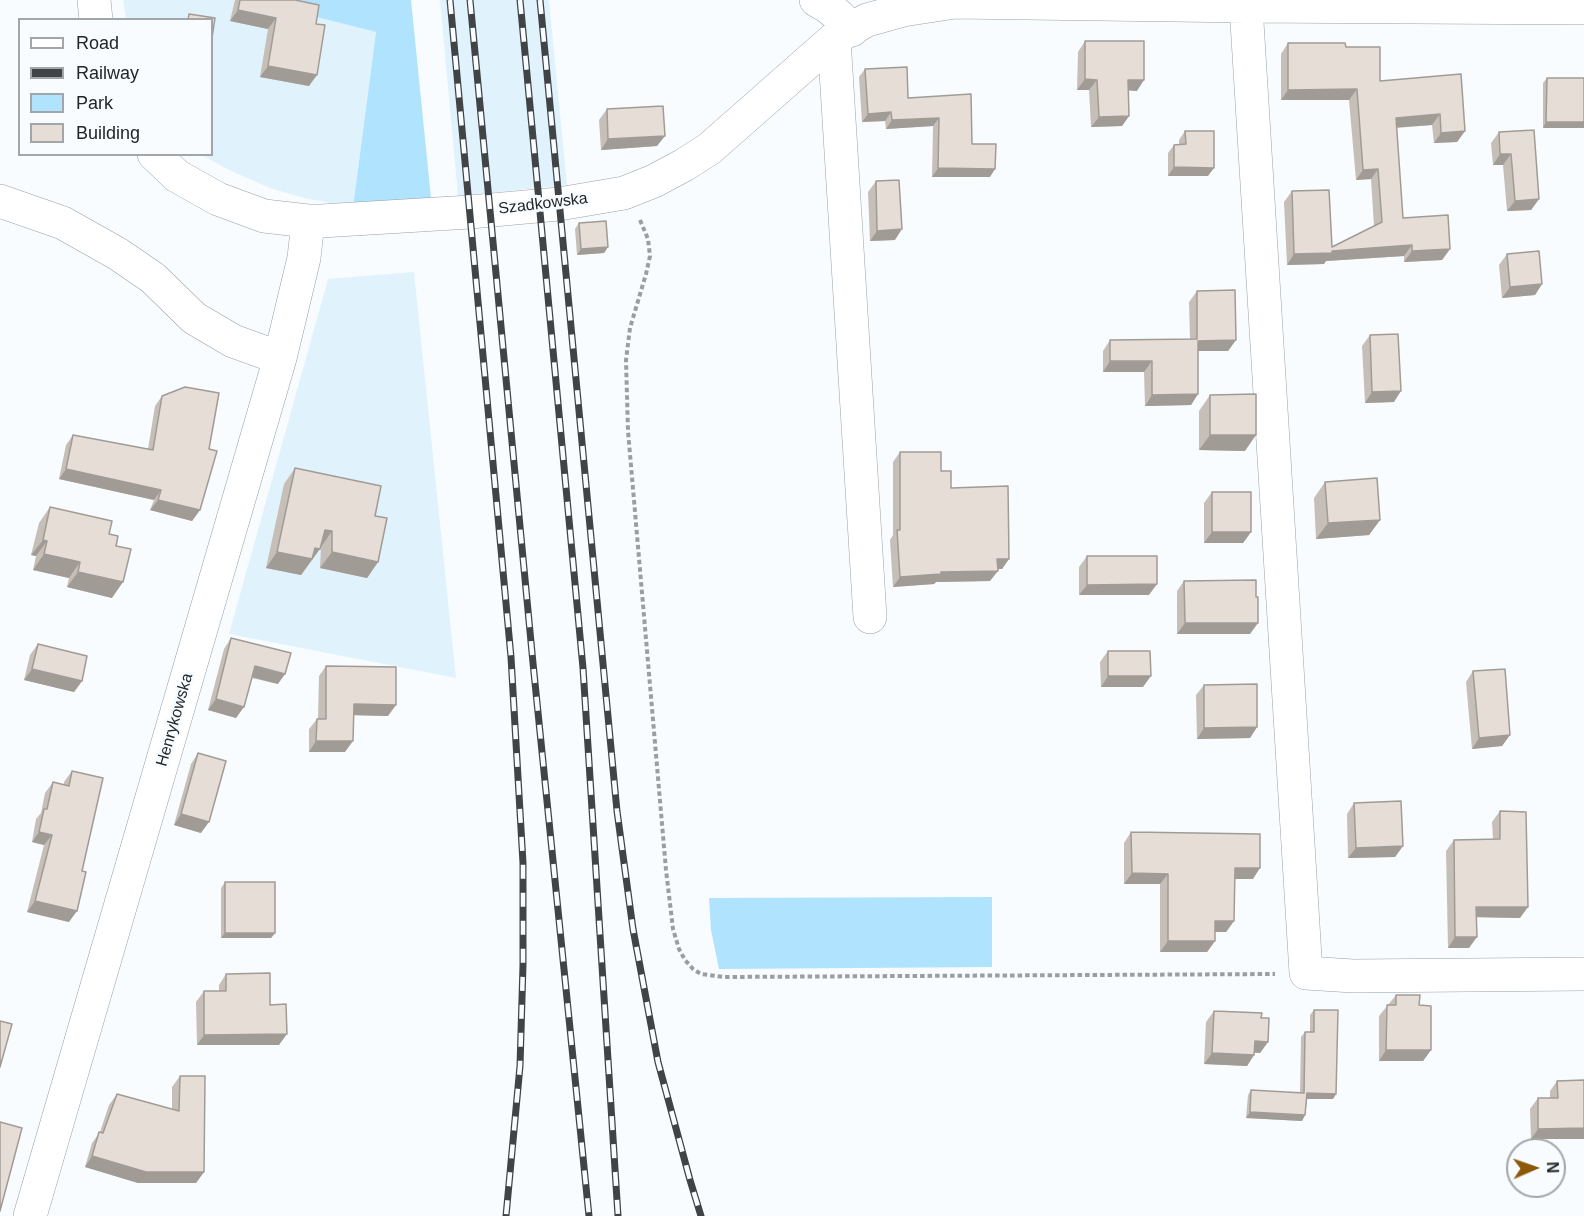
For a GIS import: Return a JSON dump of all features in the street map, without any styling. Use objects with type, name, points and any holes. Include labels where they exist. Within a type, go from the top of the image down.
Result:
[{"type":"street","points":[[94,0],[96,18]]},
{"type":"street","points":[[816,0],[839,16],[843,35],[870,617]]},
{"type":"street","name":"Szadkowska","points":[[156,156],[177,176],[218,199],[264,216],[308,221],[484,211],[560,204],[624,193],[654,181],[684,165],[708,149],[843,35],[867,20],[890,13],[955,2],[1584,8]]},
{"type":"street","points":[[1246,6],[1306,973],[1353,976],[1584,974]]},
{"type":"street","points":[[0,201],[63,223],[118,254],[153,278],[194,318],[233,341],[280,357]]},
{"type":"street","name":"Henrykowska","points":[[30,1216],[280,357],[304,258],[308,221]]},
{"type":"path","points":[[624,193],[643,225],[650,256],[630,328],[626,390],[628,432],[666,870],[673,929],[679,950],[685,960],[701,974],[724,977],[1306,973]]},
{"type":"shaded area","points":[[123,0],[250,0],[376,32],[353,207],[304,198],[270,188],[204,156],[213,156],[213,18],[126,18]]},
{"type":"shaded area","points":[[440,0],[549,0],[567,185],[458,196]]},
{"type":"shaded area","points":[[414,272],[456,678],[229,634],[328,279]]},
{"type":"green space","points":[[249,0],[411,0],[431,198],[353,207],[376,32]]},
{"type":"green space","points":[[992,897],[992,967],[719,969],[711,930],[709,898]]},
{"type":"building","points":[[240,0],[295,0],[319,5],[316,24],[325,25],[317,75],[268,66],[276,18],[238,10]]},
{"type":"building","points":[[189,14],[215,18],[213,31],[213,18],[188,18]]},
{"type":"building","points":[[1085,41],[1144,41],[1144,80],[1128,80],[1129,116],[1099,117],[1097,80],[1085,79]]},
{"type":"building","points":[[1288,43],[1345,43],[1346,47],[1380,47],[1380,81],[1461,74],[1465,131],[1441,133],[1440,114],[1396,118],[1403,218],[1448,215],[1450,249],[1412,251],[1412,245],[1332,251],[1332,253],[1294,254],[1292,191],[1329,190],[1332,247],[1382,222],[1378,169],[1363,170],[1357,89],[1288,90]]},
{"type":"building","points":[[907,67],[908,98],[971,94],[972,144],[996,144],[995,169],[938,168],[939,118],[892,120],[891,112],[868,114],[865,69]]},
{"type":"building","points":[[1547,78],[1584,78],[1584,122],[1546,122]]},
{"type":"building","points":[[663,106],[665,136],[608,139],[607,109]]},
{"type":"building","points":[[1534,130],[1539,199],[1515,201],[1511,154],[1500,154],[1499,132]]},
{"type":"building","points":[[1185,131],[1214,131],[1214,168],[1174,167],[1174,145],[1186,144]]},
{"type":"building","points":[[899,180],[902,229],[877,231],[876,181]]},
{"type":"building","points":[[606,221],[608,247],[581,249],[579,223]]},
{"type":"building","points":[[1539,251],[1542,284],[1510,287],[1507,254]]},
{"type":"building","points":[[1235,290],[1236,340],[1198,341],[1198,394],[1152,395],[1152,361],[1110,361],[1110,340],[1197,339],[1197,291]]},
{"type":"building","points":[[1398,334],[1401,391],[1372,392],[1370,335]]},
{"type":"building","points":[[185,387],[219,393],[209,449],[217,451],[200,510],[158,500],[161,490],[66,469],[73,435],[153,450],[162,396]]},
{"type":"building","points":[[1256,394],[1256,435],[1210,435],[1210,395]]},
{"type":"building","points":[[900,452],[941,452],[941,471],[951,471],[951,488],[1008,486],[1009,559],[997,559],[998,571],[941,572],[941,574],[900,577],[897,530],[900,530]]},
{"type":"building","points":[[295,468],[381,486],[375,516],[387,518],[378,562],[332,552],[332,531],[325,530],[320,549],[315,548],[312,559],[277,552]]},
{"type":"building","points":[[1377,478],[1380,520],[1328,523],[1325,482]]},
{"type":"building","points":[[1212,492],[1251,492],[1251,532],[1212,532]]},
{"type":"building","points":[[50,507],[112,521],[109,534],[118,536],[116,546],[131,549],[123,582],[78,572],[80,562],[44,554],[47,541],[43,540]]},
{"type":"building","points":[[1087,556],[1157,556],[1157,584],[1087,585]]},
{"type":"building","points":[[1256,580],[1258,623],[1185,623],[1184,581]]},
{"type":"building","points":[[231,638],[291,653],[285,674],[255,666],[244,707],[216,699]]},
{"type":"building","points":[[38,644],[87,656],[82,681],[32,669]]},
{"type":"building","points":[[1108,651],[1150,651],[1151,676],[1108,676]]},
{"type":"building","points":[[326,666],[396,667],[396,705],[354,704],[353,741],[316,741],[317,719],[326,719]]},
{"type":"building","points":[[1505,669],[1510,735],[1479,738],[1473,671]]},
{"type":"building","points":[[1257,684],[1257,727],[1204,728],[1204,685]]},
{"type":"building","points":[[198,753],[226,761],[209,822],[181,814]]},
{"type":"building","points":[[72,771],[103,778],[82,871],[86,872],[77,911],[35,901],[52,835],[39,832],[44,809],[47,809],[53,782],[69,786]]},
{"type":"building","points":[[1401,801],[1403,846],[1356,848],[1354,803]]},
{"type":"building","points":[[1500,811],[1526,812],[1528,907],[1476,907],[1477,937],[1455,937],[1454,840],[1500,839]]},
{"type":"building","points":[[1131,832],[1260,834],[1260,868],[1235,868],[1234,921],[1215,921],[1215,941],[1168,941],[1168,874],[1132,873]]},
{"type":"building","points":[[225,882],[275,882],[275,933],[225,933]]},
{"type":"building","points":[[270,973],[270,1005],[286,1004],[287,1034],[204,1035],[204,991],[226,991],[226,974]]},
{"type":"building","points":[[1396,995],[1420,995],[1419,1005],[1431,1006],[1431,1050],[1386,1050],[1387,1005],[1396,1005]]},
{"type":"building","points":[[1314,1010],[1338,1010],[1336,1094],[1307,1093],[1305,1115],[1250,1112],[1251,1090],[1304,1093],[1305,1032],[1314,1032]]},
{"type":"building","points":[[1214,1011],[1262,1013],[1261,1018],[1269,1018],[1268,1042],[1255,1041],[1254,1055],[1212,1053]]},
{"type":"building","points":[[0,1021],[12,1024],[0,1067]]},
{"type":"building","points":[[180,1076],[205,1076],[204,1172],[146,1172],[92,1156],[99,1132],[103,1133],[117,1094],[179,1111]]},
{"type":"building","points":[[1584,1080],[1584,1128],[1538,1129],[1538,1098],[1558,1098],[1557,1081]]},
{"type":"building","points":[[0,1122],[22,1128],[0,1211]]},
{"type":"railway","points":[[450,0],[511,657],[523,863],[520,1066],[506,1216]]},
{"type":"railway","points":[[470,0],[533,663],[589,1216]]},
{"type":"railway","points":[[520,0],[583,668],[618,1216]]},
{"type":"railway","points":[[540,0],[617,811],[633,929],[658,1062],[701,1216]]}]
